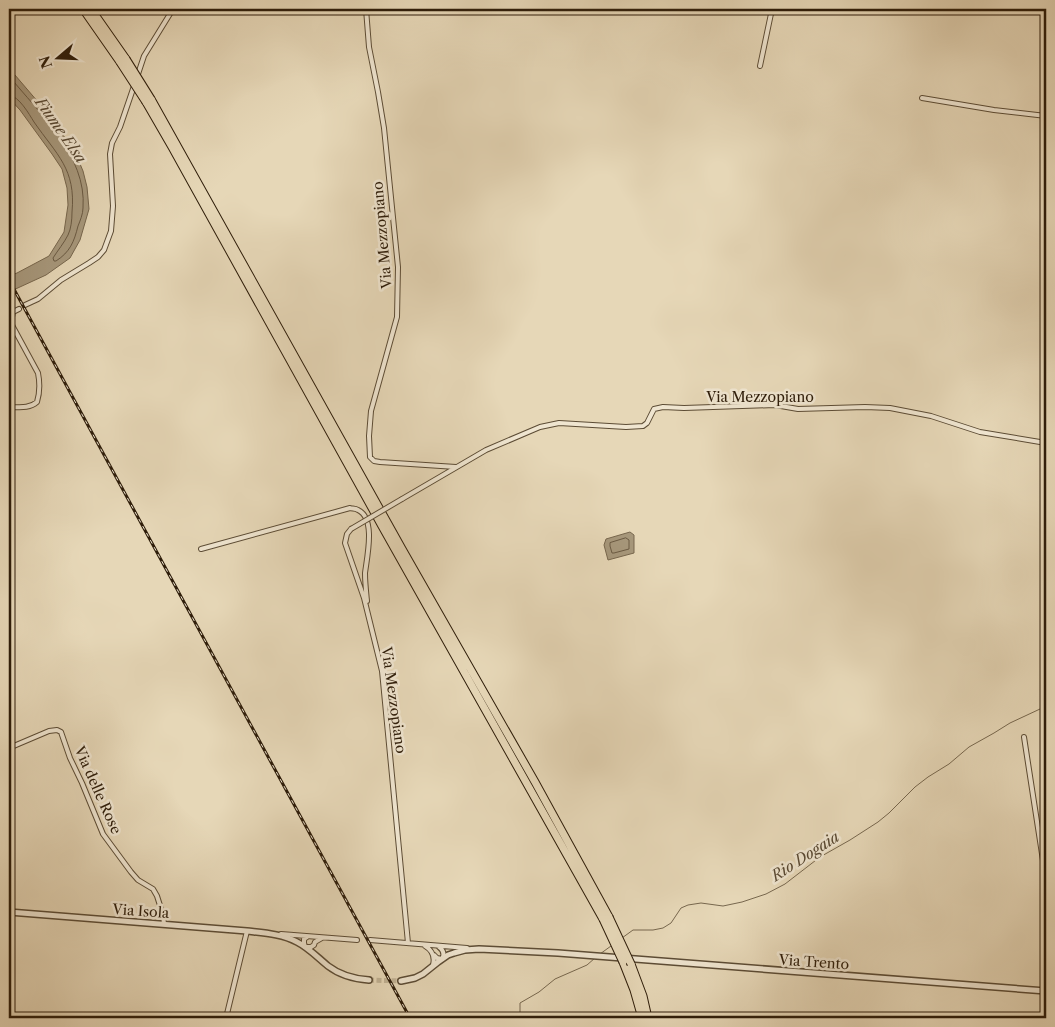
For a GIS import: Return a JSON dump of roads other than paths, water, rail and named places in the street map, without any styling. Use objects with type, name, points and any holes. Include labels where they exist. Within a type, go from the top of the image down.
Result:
[{"type":"highway","points":[[83,9],[123,60]]},
{"type":"highway","points":[[91,9],[177,144],[402,549],[535,782],[606,918],[643,996],[648,1018]]},
{"type":"highway","points":[[627,963],[642,1018]]},
{"type":"street","points":[[25,305],[38,299],[61,280],[98,257],[106,245],[111,231],[113,206],[110,154],[112,143],[120,127],[144,56],[173,9]]},
{"type":"street","name":"Via Mezzopiano","points":[[366,9],[368,47],[384,128],[398,267],[397,317],[371,411],[370,457],[374,461],[380,462],[459,467]]},
{"type":"street","points":[[760,66],[772,9]]},
{"type":"street","points":[[922,98],[994,110],[1046,116]]},
{"type":"street","points":[[9,407],[34,406],[38,402],[40,390],[38,373],[11,322],[13,312],[19,309]]},
{"type":"street","name":"Via Mezzopiano","points":[[408,943],[382,671],[364,598],[345,543],[351,528],[493,447],[549,424],[559,422],[636,427],[645,425],[654,409],[663,407],[718,408],[775,405],[798,409],[890,408],[931,416],[980,432],[1046,443]]},
{"type":"street","points":[[201,549],[350,508],[358,510],[366,517],[369,528],[365,578],[367,610]]},
{"type":"street","name":"Via delle Rose","points":[[9,748],[49,731],[57,730],[61,732],[70,758],[103,834],[130,872],[138,880],[153,889],[162,908],[164,924]]},
{"type":"street","points":[[1024,737],[1046,880]]},
{"type":"street","name":"Via Isola","points":[[9,912],[357,940]]},
{"type":"street","points":[[226,1018],[247,931]]},
{"type":"street","name":"Via Isola","points":[[271,934],[297,941],[332,969],[346,976],[369,980]]},
{"type":"street","points":[[305,947],[304,939],[311,936],[315,943],[316,953],[320,959]]},
{"type":"street","name":"Via Isola","points":[[305,947],[311,947],[324,938]]},
{"type":"street","points":[[370,940],[479,949]]},
{"type":"street","points":[[423,944],[437,958],[442,959]]},
{"type":"street","points":[[430,969],[434,960],[431,947],[436,946]]},
{"type":"street","points":[[436,946],[443,951],[444,956],[442,959]]},
{"type":"street","points":[[400,981],[423,974],[442,959],[454,953],[479,949]]},
{"type":"street","name":"Via Trento","points":[[479,949],[1046,991]]},
{"type":"water","points":[[9,68],[50,116],[75,152],[87,187],[89,209],[80,240],[70,258],[46,275],[9,292],[9,276],[49,256],[64,232],[68,205],[67,188],[62,169],[20,110],[9,98]]},
{"type":"water","points":[[630,532],[634,535],[634,553],[608,560],[604,545],[606,539]]},
{"type":"waterway","name":"Rio Dogaia","points":[[622,938],[633,930],[663,928],[671,923],[681,908],[688,905],[701,903],[723,906],[742,902],[766,894],[785,884],[820,857],[878,822],[915,787],[949,764],[969,747],[1010,723],[1040,709],[1046,703]]},
{"type":"waterway","name":"Rio Dogaia","points":[[600,954],[611,946]]},
{"type":"waterway","name":"Rio Dogaia","points":[[520,1018],[520,1003],[539,992],[555,979],[587,965],[595,958]]},
{"type":"tunnel","points":[[369,980],[401,981]]},
{"type":"railway","points":[[9,280],[410,1018]]},
{"type":"water label","name":"Fiume Elsa","points":[[61,130]]}]
